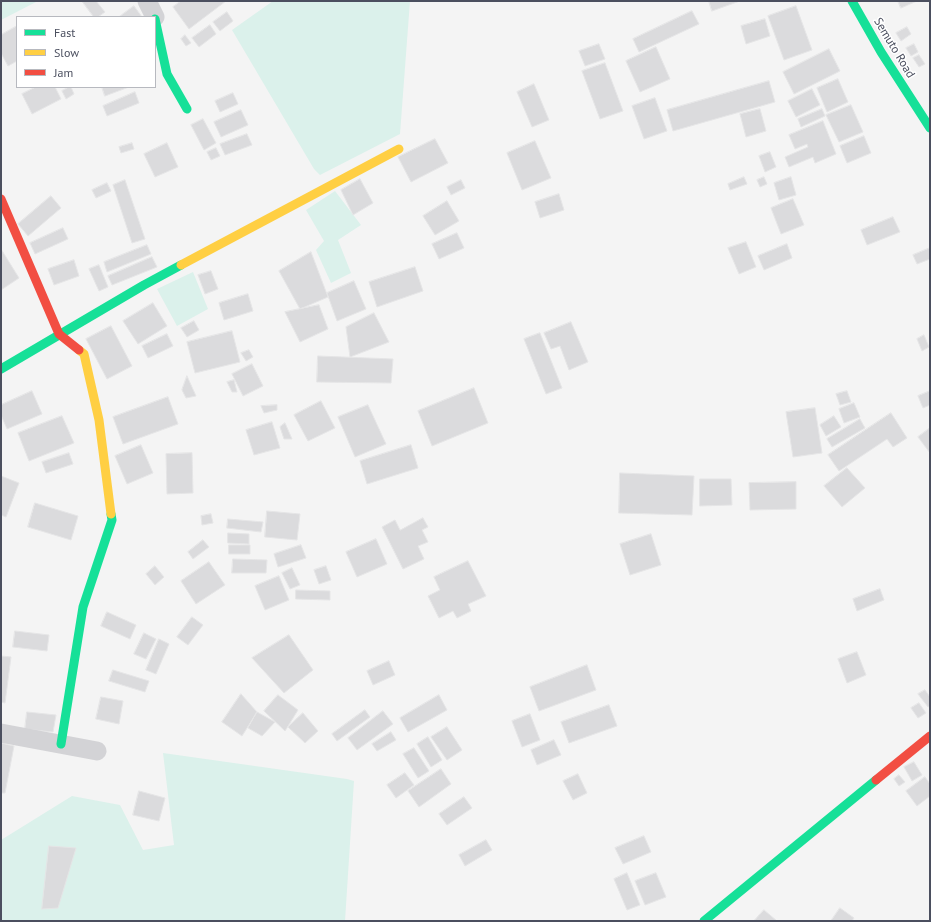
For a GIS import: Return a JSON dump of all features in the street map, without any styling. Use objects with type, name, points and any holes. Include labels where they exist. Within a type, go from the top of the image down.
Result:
[{"type":"street","points":[[147,1],[154,16]]},
{"type":"street","name":"Semuto Road","points":[[852,1],[881,52],[930,128]]},
{"type":"street","points":[[156,23],[167,74],[187,108]]},
{"type":"street","points":[[1,368],[144,285],[399,149]]},
{"type":"street","points":[[1,199],[59,334],[84,354],[99,420],[112,520],[82,606],[61,744]]},
{"type":"street","points":[[1,733],[97,750]]},
{"type":"street","points":[[704,921],[930,736]]},
{"type":"green space","points":[[1,1],[38,1],[1,20]]},
{"type":"green space","points":[[273,1],[410,1],[400,134],[320,175],[314,169],[232,30]]},
{"type":"green space","points":[[335,191],[361,225],[338,240],[351,273],[331,283],[316,250],[324,241],[306,210]]},
{"type":"green space","points":[[193,272],[208,309],[177,326],[157,289]]},
{"type":"green space","points":[[163,753],[354,781],[345,921],[1,921],[1,840],[72,796],[120,805],[143,850],[174,845]]},
{"type":"building","points":[[82,1],[96,1],[105,12],[99,16],[93,16]]},
{"type":"building","points":[[181,1],[226,1],[189,29],[173,7]]},
{"type":"building","points":[[709,1],[740,1],[712,11]]},
{"type":"building","points":[[898,1],[917,1],[901,8]]},
{"type":"building","points":[[134,6],[141,16],[120,16]]},
{"type":"building","points":[[796,6],[812,50],[784,60],[768,16]]},
{"type":"building","points":[[692,11],[699,24],[639,52],[633,39]]},
{"type":"building","points":[[227,12],[233,21],[220,31],[213,22]]},
{"type":"building","points":[[765,19],[770,36],[746,44],[741,26]]},
{"type":"building","points":[[210,25],[216,34],[199,47],[192,38]]},
{"type":"building","points":[[16,27],[16,62],[8,66],[1,53],[1,35]]},
{"type":"building","points":[[907,27],[911,34],[901,41],[896,33]]},
{"type":"building","points":[[185,35],[191,43],[186,46],[181,39]]},
{"type":"building","points":[[599,44],[605,59],[585,66],[579,51]]},
{"type":"building","points":[[914,44],[918,52],[911,56],[906,48]]},
{"type":"building","points":[[656,47],[670,79],[640,92],[626,61]]},
{"type":"building","points":[[829,49],[840,71],[794,94],[783,72]]},
{"type":"building","points":[[919,55],[925,64],[919,67],[913,58]]},
{"type":"building","points":[[605,63],[623,111],[600,119],[582,71]]},
{"type":"building","points":[[838,79],[848,102],[827,112],[817,88]]},
{"type":"building","points":[[769,81],[775,102],[673,131],[667,110]]},
{"type":"building","points":[[534,84],[549,120],[532,127],[517,92]]},
{"type":"building","points":[[34,88],[56,88],[61,99],[32,114],[22,94]]},
{"type":"building","points":[[67,88],[71,88],[74,94],[66,99],[62,91]]},
{"type":"building","points":[[102,88],[126,88],[105,96]]},
{"type":"building","points":[[812,89],[820,105],[796,117],[788,101]]},
{"type":"building","points":[[135,92],[139,103],[107,116],[103,106]]},
{"type":"building","points":[[233,93],[238,104],[220,112],[215,101]]},
{"type":"building","points":[[655,98],[667,131],[644,139],[632,106]]},
{"type":"building","points":[[851,105],[863,132],[839,142],[826,115]]},
{"type":"building","points":[[760,109],[766,131],[746,137],[740,114]]},
{"type":"building","points":[[822,109],[825,116],[801,127],[798,119]]},
{"type":"building","points":[[241,110],[248,125],[221,137],[214,122]]},
{"type":"building","points":[[203,119],[216,143],[204,150],[191,125]]},
{"type":"building","points":[[823,121],[836,154],[815,163],[813,157],[789,167],[785,157],[808,147],[807,144],[795,149],[789,135]]},
{"type":"building","points":[[247,134],[252,145],[225,155],[220,144]]},
{"type":"building","points":[[864,136],[871,153],[847,163],[840,146]]},
{"type":"building","points":[[435,139],[448,163],[411,182],[398,157]]},
{"type":"building","points":[[535,141],[551,178],[522,190],[507,153]]},
{"type":"building","points":[[132,143],[134,149],[121,153],[119,147]]},
{"type":"building","points":[[167,143],[178,167],[155,177],[144,154]]},
{"type":"building","points":[[216,148],[220,156],[211,160],[207,152]]},
{"type":"building","points":[[770,152],[776,167],[765,172],[759,156]]},
{"type":"building","points":[[744,177],[747,184],[730,190],[728,184]]},
{"type":"building","points":[[764,177],[767,184],[760,187],[757,180]]},
{"type":"building","points":[[791,177],[796,195],[779,200],[774,183]]},
{"type":"building","points":[[360,179],[373,203],[353,215],[341,190]]},
{"type":"building","points":[[125,180],[145,239],[132,243],[113,185]]},
{"type":"building","points":[[461,180],[465,188],[451,195],[447,187]]},
{"type":"building","points":[[107,183],[111,191],[96,198],[92,190]]},
{"type":"building","points":[[559,194],[564,210],[540,218],[535,202]]},
{"type":"building","points":[[51,196],[61,208],[28,236],[18,224]]},
{"type":"building","points":[[793,199],[804,225],[781,234],[771,208]]},
{"type":"building","points":[[447,201],[459,221],[435,235],[423,216]]},
{"type":"building","points":[[893,217],[900,232],[867,245],[861,230]]},
{"type":"building","points":[[63,228],[68,239],[35,254],[30,243]]},
{"type":"building","points":[[457,233],[464,248],[439,259],[432,244]]},
{"type":"building","points":[[746,242],[756,267],[739,274],[728,248]]},
{"type":"building","points":[[787,244],[792,258],[764,270],[758,256]]},
{"type":"building","points":[[147,245],[151,254],[107,272],[104,262]]},
{"type":"building","points":[[930,248],[930,259],[917,264],[913,255]]},
{"type":"building","points":[[1,249],[19,278],[1,290]]},
{"type":"building","points":[[311,252],[328,297],[300,309],[279,271]]},
{"type":"building","points":[[152,257],[157,267],[112,285],[108,276]]},
{"type":"building","points":[[74,260],[79,276],[54,285],[48,269]]},
{"type":"building","points":[[99,265],[108,287],[99,291],[89,269]]},
{"type":"building","points":[[415,267],[423,291],[377,307],[369,282]]},
{"type":"building","points":[[211,271],[218,289],[205,294],[198,275]]},
{"type":"building","points":[[354,281],[366,309],[337,321],[327,293]]},
{"type":"building","points":[[248,294],[253,311],[224,320],[219,303]]},
{"type":"building","points":[[153,303],[167,326],[138,344],[123,321]]},
{"type":"building","points":[[319,305],[328,329],[300,342],[285,312]]},
{"type":"building","points":[[374,313],[389,342],[350,357],[346,327]]},
{"type":"building","points":[[194,321],[199,330],[187,337],[181,328]]},
{"type":"building","points":[[571,322],[588,362],[569,370],[560,346],[551,349],[544,333]]},
{"type":"building","points":[[111,326],[132,366],[107,379],[86,339]]},
{"type":"building","points":[[232,331],[240,362],[195,373],[187,342]]},
{"type":"building","points":[[540,333],[562,388],[546,394],[524,339]]},
{"type":"building","points":[[167,334],[173,346],[148,358],[142,346]]},
{"type":"building","points":[[924,335],[929,347],[922,351],[917,339]]},
{"type":"building","points":[[249,350],[253,357],[246,361],[241,353]]},
{"type":"building","points":[[318,356],[393,359],[391,383],[317,382]]},
{"type":"building","points":[[252,364],[263,386],[243,396],[232,374]]},
{"type":"building","points":[[187,376],[196,396],[186,398],[182,390]]},
{"type":"building","points":[[234,380],[237,392],[232,392],[227,382]]},
{"type":"building","points":[[474,388],[488,423],[432,446],[418,411]]},
{"type":"building","points":[[32,391],[42,414],[7,429],[1,415],[1,405]]},
{"type":"building","points":[[847,391],[851,402],[840,405],[836,394]]},
{"type":"building","points":[[930,391],[930,405],[923,408],[918,396]]},
{"type":"building","points":[[168,397],[178,424],[123,444],[113,417]]},
{"type":"building","points":[[321,401],[335,428],[308,441],[294,415]]},
{"type":"building","points":[[854,403],[860,417],[844,423],[839,409]]},
{"type":"building","points":[[277,405],[277,410],[264,413],[261,406]]},
{"type":"building","points":[[368,405],[386,444],[355,457],[338,417]]},
{"type":"building","points":[[815,408],[822,453],[793,457],[786,412]]},
{"type":"building","points":[[891,413],[907,438],[893,447],[887,439],[839,471],[828,455]]},
{"type":"building","points":[[62,416],[74,443],[29,461],[18,433]]},
{"type":"building","points":[[834,416],[841,427],[826,436],[820,425]]},
{"type":"building","points":[[860,419],[865,428],[832,447],[827,439]]},
{"type":"building","points":[[272,422],[280,448],[254,455],[246,430]]},
{"type":"building","points":[[285,423],[292,439],[284,439],[280,427]]},
{"type":"building","points":[[930,428],[930,453],[918,437]]},
{"type":"building","points":[[141,445],[153,473],[127,484],[115,456]]},
{"type":"building","points":[[411,445],[418,468],[367,484],[360,461]]},
{"type":"building","points":[[69,453],[73,464],[46,473],[42,462]]},
{"type":"building","points":[[192,453],[193,493],[167,494],[166,454]]},
{"type":"building","points":[[847,468],[865,488],[842,507],[824,486]]},
{"type":"building","points":[[620,473],[694,476],[692,515],[619,513]]},
{"type":"building","points":[[1,476],[19,483],[6,517],[1,515]]},
{"type":"building","points":[[700,479],[731,479],[732,505],[700,506]]},
{"type":"building","points":[[796,482],[796,509],[750,510],[749,483]]},
{"type":"building","points":[[35,503],[78,516],[71,540],[28,527]]},
{"type":"building","points":[[267,511],[300,514],[297,540],[265,537]]},
{"type":"building","points":[[211,514],[213,523],[202,525],[201,516]]},
{"type":"building","points":[[423,518],[428,527],[422,530],[428,542],[418,546],[424,559],[403,569],[382,527],[395,520],[400,530]]},
{"type":"building","points":[[228,519],[263,522],[261,532],[227,528]]},
{"type":"building","points":[[228,533],[249,534],[249,544],[228,543]]},
{"type":"building","points":[[651,534],[661,565],[630,575],[620,544]]},
{"type":"building","points":[[376,539],[387,564],[357,577],[346,552]]},
{"type":"building","points":[[203,540],[209,547],[193,559],[188,552]]},
{"type":"building","points":[[229,545],[250,545],[250,554],[229,554]]},
{"type":"building","points":[[301,545],[306,558],[278,567],[274,554]]},
{"type":"building","points":[[233,559],[267,560],[266,573],[232,573]]},
{"type":"building","points":[[468,561],[486,596],[468,604],[471,611],[457,618],[453,611],[439,618],[428,596],[440,590],[434,577]]},
{"type":"building","points":[[209,562],[225,585],[196,604],[181,581]]},
{"type":"building","points":[[155,566],[164,577],[155,585],[146,574]]},
{"type":"building","points":[[326,566],[331,580],[319,584],[314,570]]},
{"type":"building","points":[[292,568],[300,585],[290,589],[282,573]]},
{"type":"building","points":[[279,576],[289,600],[265,610],[255,586]]},
{"type":"building","points":[[880,589],[884,600],[857,611],[853,599]]},
{"type":"building","points":[[296,590],[330,591],[330,600],[296,599]]},
{"type":"building","points":[[107,612],[136,625],[130,639],[101,626]]},
{"type":"building","points":[[192,617],[203,625],[188,645],[177,637]]},
{"type":"building","points":[[15,631],[49,635],[47,651],[13,647]]},
{"type":"building","points":[[144,633],[156,639],[146,659],[134,654]]},
{"type":"building","points":[[289,635],[313,670],[284,693],[252,658]]},
{"type":"building","points":[[159,639],[169,644],[156,674],[146,670]]},
{"type":"building","points":[[857,652],[866,675],[847,683],[838,659]]},
{"type":"building","points":[[1,656],[11,657],[5,703],[1,702]]},
{"type":"building","points":[[389,661],[395,675],[373,685],[367,671]]},
{"type":"building","points":[[587,665],[596,690],[539,711],[530,687]]},
{"type":"building","points":[[113,670],[149,681],[145,692],[109,681]]},
{"type":"building","points":[[925,690],[930,697],[930,706],[928,707],[918,694]]},
{"type":"building","points":[[241,694],[257,712],[242,736],[222,722]]},
{"type":"building","points":[[278,695],[298,710],[285,731],[264,711]]},
{"type":"building","points":[[439,695],[447,710],[408,732],[400,718]]},
{"type":"building","points":[[101,697],[123,701],[119,724],[96,719]]},
{"type":"building","points":[[919,703],[926,713],[918,718],[911,708]]},
{"type":"building","points":[[609,705],[617,726],[569,743],[561,722]]},
{"type":"building","points":[[365,710],[370,717],[337,741],[332,734]]},
{"type":"building","points":[[383,711],[393,724],[357,750],[348,738]]},
{"type":"building","points":[[27,712],[56,715],[53,732],[25,729]]},
{"type":"building","points":[[257,712],[275,722],[262,736],[248,728]]},
{"type":"building","points":[[303,713],[318,731],[305,743],[288,727]]},
{"type":"building","points":[[530,714],[540,740],[522,747],[512,721]]},
{"type":"building","points":[[447,727],[462,750],[447,760],[431,737]]},
{"type":"building","points":[[391,732],[396,740],[377,751],[372,744]]},
{"type":"building","points":[[428,737],[442,760],[431,767],[417,744]]},
{"type":"building","points":[[554,740],[561,755],[537,765],[531,750]]},
{"type":"building","points":[[1,743],[14,746],[5,793],[1,793]]},
{"type":"building","points":[[414,748],[429,771],[418,778],[403,754]]},
{"type":"building","points":[[914,762],[922,775],[912,781],[904,767]]},
{"type":"building","points":[[441,769],[451,784],[419,807],[408,791]]},
{"type":"building","points":[[405,773],[414,785],[396,798],[387,785]]},
{"type":"building","points":[[578,774],[587,793],[573,800],[563,781]]},
{"type":"building","points":[[899,775],[905,782],[899,786],[894,779]]},
{"type":"building","points":[[925,777],[930,784],[930,796],[917,806],[906,791]]},
{"type":"building","points":[[139,791],[165,798],[159,821],[133,815]]},
{"type":"building","points":[[464,797],[472,808],[447,825],[439,814]]},
{"type":"building","points":[[644,836],[651,852],[623,864],[615,848]]},
{"type":"building","points":[[486,840],[492,850],[465,866],[459,855]]},
{"type":"building","points":[[49,846],[76,848],[58,908],[42,909]]},
{"type":"building","points":[[627,873],[640,905],[627,910],[614,879]]},
{"type":"building","points":[[656,873],[666,897],[645,905],[635,881]]},
{"type":"building","points":[[840,908],[854,918],[852,921],[831,921]]},
{"type":"building","points":[[764,910],[777,921],[754,921]]},
{"type":"traffic: fast","points":[[852,1],[881,52],[930,128]]},
{"type":"traffic: fast","points":[[156,24],[167,74],[187,109]]},
{"type":"traffic: fast","points":[[1,369],[181,265]]},
{"type":"traffic: fast","points":[[61,744],[83,607],[112,520],[111,514]]},
{"type":"traffic: fast","points":[[704,921],[876,780]]},
{"type":"traffic: slow","points":[[181,265],[399,149]]},
{"type":"traffic: slow","points":[[79,350],[84,354],[99,420],[111,514]]},
{"type":"traffic: jam","points":[[1,199],[59,334],[79,350]]},
{"type":"traffic: jam","points":[[876,780],[930,736]]}]
